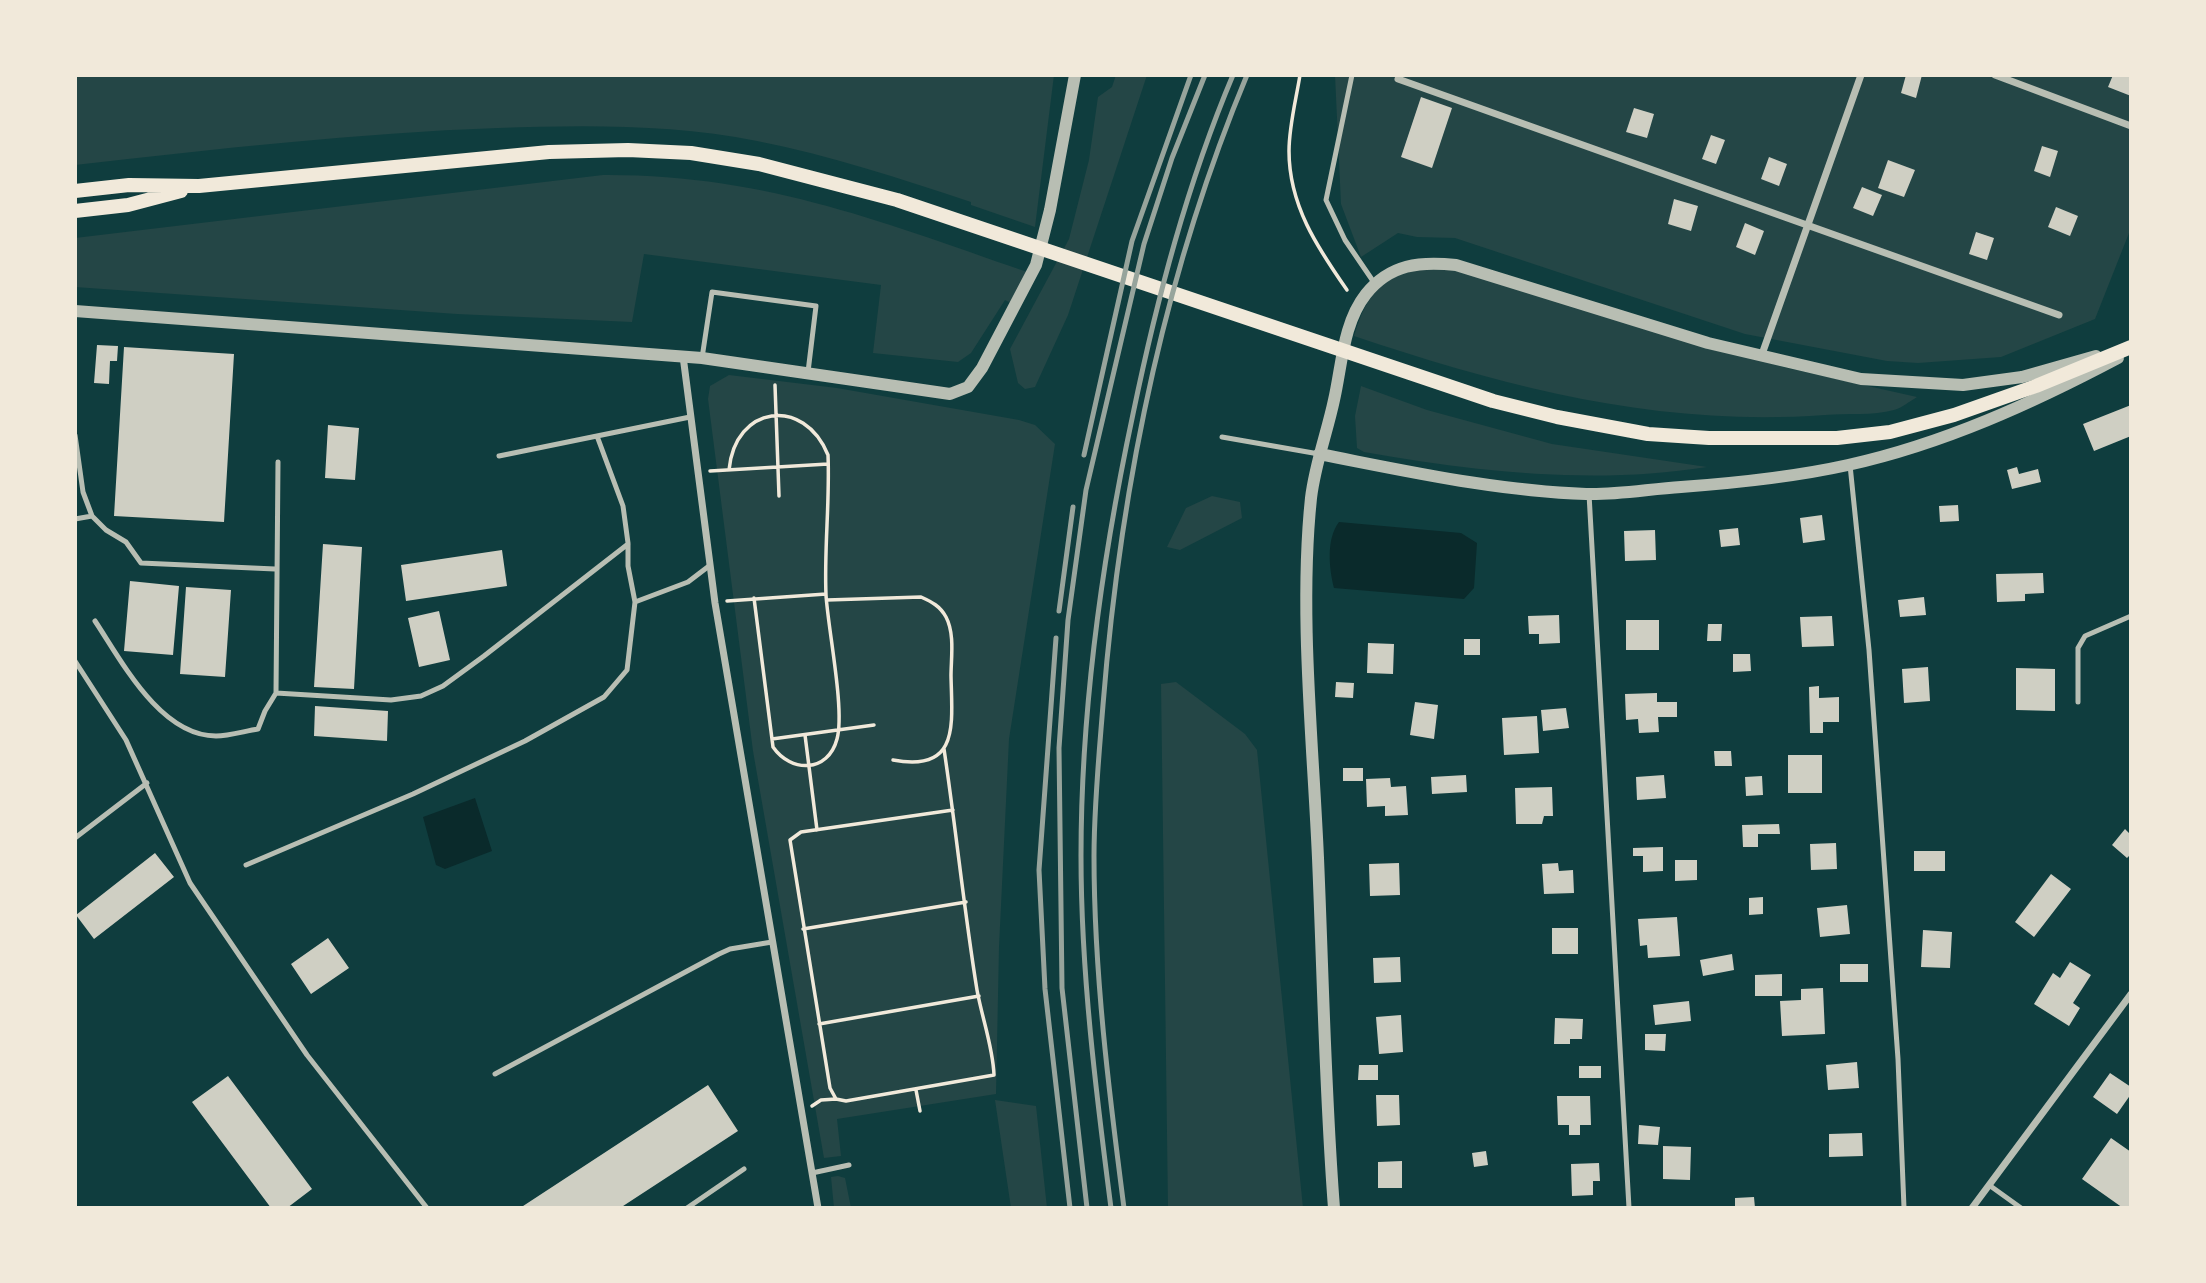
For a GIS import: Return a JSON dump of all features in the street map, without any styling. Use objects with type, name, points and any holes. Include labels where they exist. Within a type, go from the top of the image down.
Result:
[{"type":"main road","points":[[75,191],[129,185],[199,186],[549,152],[628,150],[691,153],[759,164],[852,187],[1435,384],[1557,417],[1648,433],[1709,438],[1837,438],[1890,432],[1954,415],[2131,348]]},
{"type":"main road","points":[[75,211],[128,205],[199,186]]},
{"type":"street","points":[[75,310],[683,356],[808,372],[941,394],[957,393],[972,383],[992,352],[1035,265],[1050,210],[1075,75]]},
{"type":"street","points":[[1761,357],[1861,75]]},
{"type":"street","points":[[1995,75],[2131,126]]},
{"type":"street","points":[[1398,79],[2059,315]]},
{"type":"street","points":[[1334,1208],[1308,603],[1311,497],[1348,333],[1359,304],[1375,284],[1402,267],[1426,262],[1456,264],[1761,357],[1861,379],[1964,384],[2022,377],[2131,348]]},
{"type":"street","points":[[1319,454],[1472,483],[1589,494],[1722,484],[1850,465],[1945,437],[2047,396],[2131,348]]},
{"type":"street","points":[[683,356],[709,566],[818,1208]]},
{"type":"street","points":[[1972,1208],[2131,993]]},
{"type":"lane","points":[[1352,75],[1326,200],[1345,240],[1375,284]]},
{"type":"lane","points":[[702,358],[712,292],[816,306],[808,372]]},
{"type":"lane","points":[[499,456],[691,417]]},
{"type":"lane","points":[[75,435],[83,492],[93,516],[106,530],[126,542],[142,563],[275,569]]},
{"type":"lane","points":[[246,864],[413,794],[525,741],[604,697],[627,670],[635,602],[628,566],[628,543],[623,506],[597,436]]},
{"type":"lane","points":[[1222,437],[1319,454]]},
{"type":"lane","points":[[95,621],[136,684],[173,720],[194,731],[215,736],[258,729],[276,692],[278,463]]},
{"type":"lane","points":[[1850,465],[1868,650],[1898,1059],[1905,1208]]},
{"type":"lane","points":[[1589,494],[1629,1208]]},
{"type":"lane","points":[[75,519],[93,516]]},
{"type":"lane","points":[[276,692],[391,700],[421,696],[443,686],[484,656],[628,543]]},
{"type":"lane","points":[[635,602],[688,582],[709,566]]},
{"type":"lane","points":[[2078,702],[2078,648],[2085,636],[2131,616]]},
{"type":"lane","points":[[75,661],[127,740],[184,869],[205,906],[307,1055],[427,1208]]},
{"type":"lane","points":[[75,838],[147,783]]},
{"type":"lane","points":[[495,1074],[730,949],[772,942]]},
{"type":"lane","points":[[812,1172],[849,1165]]},
{"type":"lane","points":[[687,1208],[744,1170]]},
{"type":"lane","points":[[1989,1185],[2021,1208]]},
{"type":"path","points":[[1300,75],[1289,150],[1295,200],[1316,246],[1347,290]]},
{"type":"path","points":[[774,376],[779,496]]},
{"type":"path","points":[[729,470],[731,451],[744,428],[760,419],[776,416],[798,420],[812,429],[824,447],[828,464],[826,594],[839,729],[831,753],[821,763],[809,767],[780,757],[771,739],[754,598]]},
{"type":"path","points":[[698,472],[828,464]]},
{"type":"path","points":[[715,603],[826,594]]},
{"type":"path","points":[[827,600],[922,597],[935,603],[944,614],[951,631],[951,734],[944,749],[925,763],[893,760]]},
{"type":"path","points":[[771,739],[874,725]]},
{"type":"path","points":[[805,734],[817,830]]},
{"type":"path","points":[[944,749],[953,810],[979,996],[994,1075],[846,1101],[836,1099],[830,1088],[790,840],[795,833],[953,810]]},
{"type":"path","points":[[803,929],[966,902]]},
{"type":"path","points":[[819,1024],[979,996]]},
{"type":"path","points":[[916,1090],[920,1111]]},
{"type":"shaded area","points":[[75,75],[1054,75],[1035,227],[971,205],[971,202],[865,168],[757,141],[693,131],[563,126],[498,128],[339,138],[75,165]]},
{"type":"shaded area","points":[[1116,75],[1147,75],[1068,315],[1035,387],[1025,389],[1018,383],[1010,349],[1069,239],[1089,160],[1098,97],[1112,87]]},
{"type":"shaded area","points":[[1335,75],[2131,75],[2131,228],[2095,319],[2001,357],[1918,363],[1887,361],[1745,334],[1455,238],[1417,237],[1398,233],[1361,257],[1341,204]]},
{"type":"shaded area","points":[[603,175],[663,177],[719,183],[825,205],[1036,275],[1020,308],[1005,300],[971,353],[958,362],[873,353],[881,285],[644,254],[632,322],[457,314],[75,287],[75,238]]},
{"type":"shaded area","points":[[1430,267],[1468,273],[1783,367],[1917,397],[1897,409],[1869,414],[1763,417],[1644,409],[1527,387],[1354,336],[1365,307],[1380,288],[1400,275]]},
{"type":"shaded area","points":[[729,375],[837,388],[1019,420],[1035,425],[1055,444],[1009,739],[999,947],[996,1094],[837,1119],[841,1156],[824,1158],[753,751],[708,399],[710,386]]},
{"type":"shaded area","points":[[1361,386],[1427,410],[1552,444],[1707,467],[1622,475],[1535,474],[1364,452],[1357,448],[1355,416]]},
{"type":"shaded area","points":[[1212,496],[1240,502],[1242,518],[1180,550],[1167,547],[1186,508]]},
{"type":"shaded area","points":[[1339,522],[1461,533],[1477,543],[1474,588],[1464,599],[1334,588],[1330,545]]},
{"type":"shaded area","points":[[1176,682],[1245,734],[1257,750],[1303,1208],[1168,1208],[1161,684]]},
{"type":"shaded area","points":[[475,798],[492,851],[445,869],[436,865],[423,817]]},
{"type":"shaded area","points":[[995,1100],[1036,1106],[1047,1208],[1011,1208]]},
{"type":"shaded area","points":[[831,1177],[845,1178],[851,1208],[834,1208]]},
{"type":"building","points":[[1906,75],[1922,75],[1916,98],[1901,93]]},
{"type":"building","points":[[2113,75],[2131,75],[2131,96],[2108,87]]},
{"type":"building","points":[[1421,97],[1452,108],[1432,168],[1401,157]]},
{"type":"building","points":[[1634,108],[1654,114],[1647,138],[1626,132]]},
{"type":"building","points":[[1711,135],[1725,140],[1716,164],[1702,159]]},
{"type":"building","points":[[2042,146],[2058,151],[2050,177],[2034,171]]},
{"type":"building","points":[[1769,157],[1787,164],[1779,186],[1761,179]]},
{"type":"building","points":[[1888,160],[1915,170],[1904,197],[1878,188]]},
{"type":"building","points":[[1862,187],[1882,195],[1873,216],[1853,208]]},
{"type":"building","points":[[1674,199],[1698,206],[1691,231],[1668,224]]},
{"type":"building","points":[[2056,207],[2078,216],[2070,236],[2048,227]]},
{"type":"building","points":[[1745,223],[1764,231],[1755,255],[1736,247]]},
{"type":"building","points":[[1976,232],[1994,238],[1987,260],[1969,254]]},
{"type":"building","points":[[97,345],[118,346],[117,361],[110,361],[109,384],[94,383]]},
{"type":"building","points":[[124,347],[234,354],[224,522],[114,516]]},
{"type":"building","points":[[2131,405],[2131,436],[2094,451],[2083,424]]},
{"type":"building","points":[[328,425],[359,428],[355,480],[325,478]]},
{"type":"building","points":[[2017,467],[2019,474],[2038,469],[2041,482],[2012,489],[2007,470]]},
{"type":"building","points":[[1958,505],[1959,521],[1940,522],[1939,506]]},
{"type":"building","points":[[1822,515],[1825,540],[1803,543],[1800,518]]},
{"type":"building","points":[[1738,528],[1740,545],[1721,547],[1719,530]]},
{"type":"building","points":[[1655,530],[1656,560],[1625,561],[1624,531]]},
{"type":"building","points":[[323,544],[362,547],[354,689],[314,687]]},
{"type":"building","points":[[502,550],[507,586],[406,601],[401,565]]},
{"type":"building","points":[[2043,573],[2044,593],[2025,594],[2025,601],[1997,602],[1996,574]]},
{"type":"building","points":[[130,581],[179,586],[173,655],[124,651]]},
{"type":"building","points":[[186,587],[231,590],[225,677],[180,674]]},
{"type":"building","points":[[1924,597],[1926,615],[1900,617],[1898,600]]},
{"type":"building","points":[[439,611],[450,660],[419,667],[408,618]]},
{"type":"building","points":[[1559,615],[1560,643],[1539,644],[1539,634],[1529,634],[1528,616]]},
{"type":"building","points":[[1832,616],[1834,646],[1802,647],[1800,617]]},
{"type":"building","points":[[1626,620],[1659,620],[1659,650],[1626,650]]},
{"type":"building","points":[[1708,624],[1722,624],[1721,641],[1707,641]]},
{"type":"building","points":[[1464,639],[1480,639],[1480,655],[1464,655]]},
{"type":"building","points":[[1368,643],[1394,644],[1393,674],[1367,673]]},
{"type":"building","points":[[1733,654],[1750,654],[1751,671],[1733,672]]},
{"type":"building","points":[[1928,667],[1930,701],[1904,703],[1902,669]]},
{"type":"building","points":[[2016,668],[2055,669],[2055,711],[2016,710]]},
{"type":"building","points":[[1336,682],[1354,683],[1353,698],[1335,697]]},
{"type":"building","points":[[1819,686],[1819,698],[1839,697],[1839,722],[1823,722],[1823,733],[1810,733],[1809,687]]},
{"type":"building","points":[[1657,693],[1657,702],[1677,702],[1677,717],[1658,717],[1659,732],[1639,733],[1638,719],[1626,720],[1625,694]]},
{"type":"building","points":[[1415,702],[1438,705],[1434,739],[1410,735]]},
{"type":"building","points":[[315,706],[388,711],[387,741],[314,736]]},
{"type":"building","points":[[1566,708],[1569,728],[1543,731],[1541,710]]},
{"type":"building","points":[[1537,716],[1539,753],[1504,755],[1502,718]]},
{"type":"building","points":[[1714,751],[1731,751],[1732,766],[1715,766]]},
{"type":"building","points":[[1788,755],[1822,755],[1822,793],[1788,793]]},
{"type":"building","points":[[1343,768],[1363,768],[1363,781],[1343,781]]},
{"type":"building","points":[[1466,775],[1467,792],[1432,794],[1431,777]]},
{"type":"building","points":[[1664,775],[1666,798],[1637,800],[1636,777]]},
{"type":"building","points":[[1762,776],[1763,795],[1746,796],[1745,777]]},
{"type":"building","points":[[1390,778],[1391,787],[1406,786],[1408,815],[1385,816],[1385,806],[1367,807],[1366,779]]},
{"type":"building","points":[[1552,787],[1553,816],[1544,816],[1542,824],[1516,824],[1515,788]]},
{"type":"building","points":[[1779,824],[1780,834],[1758,834],[1758,847],[1743,847],[1742,825]]},
{"type":"building","points":[[2125,829],[2131,835],[2131,854],[2127,858],[2112,845]]},
{"type":"building","points":[[1836,843],[1837,869],[1811,870],[1810,844]]},
{"type":"building","points":[[1663,847],[1663,871],[1643,872],[1643,856],[1633,856],[1633,848]]},
{"type":"building","points":[[1914,851],[1945,851],[1945,871],[1914,871]]},
{"type":"building","points":[[155,853],[174,877],[94,939],[76,915]]},
{"type":"building","points":[[1675,860],[1697,860],[1697,880],[1675,881]]},
{"type":"building","points":[[1399,863],[1400,895],[1370,896],[1369,864]]},
{"type":"building","points":[[1558,863],[1559,871],[1573,870],[1574,893],[1544,894],[1542,864]]},
{"type":"building","points":[[2051,874],[2071,889],[2034,937],[2015,922]]},
{"type":"building","points":[[1763,897],[1763,914],[1749,915],[1749,898]]},
{"type":"building","points":[[1847,905],[1850,934],[1820,937],[1817,908]]},
{"type":"building","points":[[1677,917],[1680,956],[1648,958],[1647,945],[1640,946],[1638,919]]},
{"type":"building","points":[[1552,928],[1578,928],[1578,954],[1552,954]]},
{"type":"building","points":[[1923,930],[1952,932],[1950,968],[1921,967]]},
{"type":"building","points":[[328,938],[349,968],[311,994],[291,964]]},
{"type":"building","points":[[1732,954],[1734,970],[1703,976],[1700,960]]},
{"type":"building","points":[[1400,957],[1401,982],[1374,983],[1373,958]]},
{"type":"building","points":[[2070,962],[2091,975],[2073,1003],[2080,1008],[2069,1026],[2034,1004],[2053,973],[2060,978]]},
{"type":"building","points":[[1840,964],[1868,964],[1868,982],[1840,982]]},
{"type":"building","points":[[1782,974],[1782,996],[1755,996],[1755,975]]},
{"type":"building","points":[[1823,988],[1825,1034],[1782,1036],[1780,1001],[1801,1000],[1801,989]]},
{"type":"building","points":[[1689,1001],[1691,1021],[1655,1025],[1653,1005]]},
{"type":"building","points":[[1401,1015],[1403,1052],[1379,1054],[1376,1017]]},
{"type":"building","points":[[1555,1018],[1583,1019],[1582,1039],[1570,1039],[1570,1044],[1554,1044]]},
{"type":"building","points":[[1645,1034],[1666,1034],[1665,1051],[1645,1050]]},
{"type":"building","points":[[1857,1062],[1859,1088],[1828,1090],[1826,1065]]},
{"type":"building","points":[[1359,1065],[1378,1065],[1378,1080],[1358,1080]]},
{"type":"building","points":[[1579,1066],[1601,1066],[1601,1078],[1579,1078]]},
{"type":"building","points":[[2110,1073],[2131,1087],[2131,1094],[2117,1114],[2093,1097]]},
{"type":"building","points":[[228,1076],[312,1189],[287,1208],[271,1208],[192,1102]]},
{"type":"building","points":[[708,1085],[738,1131],[620,1208],[520,1208]]},
{"type":"building","points":[[1376,1095],[1399,1095],[1400,1125],[1377,1126]]},
{"type":"building","points":[[1557,1096],[1590,1096],[1591,1125],[1580,1125],[1580,1135],[1569,1135],[1569,1125],[1558,1125]]},
{"type":"building","points":[[1639,1125],[1660,1127],[1658,1145],[1638,1144]]},
{"type":"building","points":[[1862,1133],[1863,1156],[1829,1157],[1829,1134]]},
{"type":"building","points":[[2111,1138],[2131,1152],[2131,1208],[2123,1208],[2082,1179]]},
{"type":"building","points":[[1663,1146],[1691,1147],[1690,1180],[1663,1179]]},
{"type":"building","points":[[1486,1151],[1488,1165],[1474,1167],[1472,1153]]},
{"type":"building","points":[[1402,1161],[1402,1188],[1378,1188],[1378,1162]]},
{"type":"building","points":[[1599,1163],[1600,1181],[1593,1181],[1593,1195],[1572,1196],[1571,1164]]},
{"type":"building","points":[[1754,1197],[1755,1208],[1735,1208],[1735,1198]]},
{"type":"railway","points":[[1084,455],[1132,241],[1191,75]]},
{"type":"railway","points":[[1087,1208],[1062,988],[1059,748],[1068,620],[1086,490],[1144,244],[1172,158],[1205,75]]},
{"type":"railway","points":[[1111,1208],[1090,1032],[1082,900],[1082,800],[1089,689],[1112,523],[1152,328],[1187,200],[1233,75]]},
{"type":"railway","points":[[1124,1208],[1103,1032],[1094,856],[1096,799],[1111,625],[1134,464],[1169,305],[1218,150],[1247,75]]},
{"type":"railway","points":[[1059,611],[1073,507]]},
{"type":"railway","points":[[1056,638],[1039,870],[1045,989],[1070,1208]]}]
